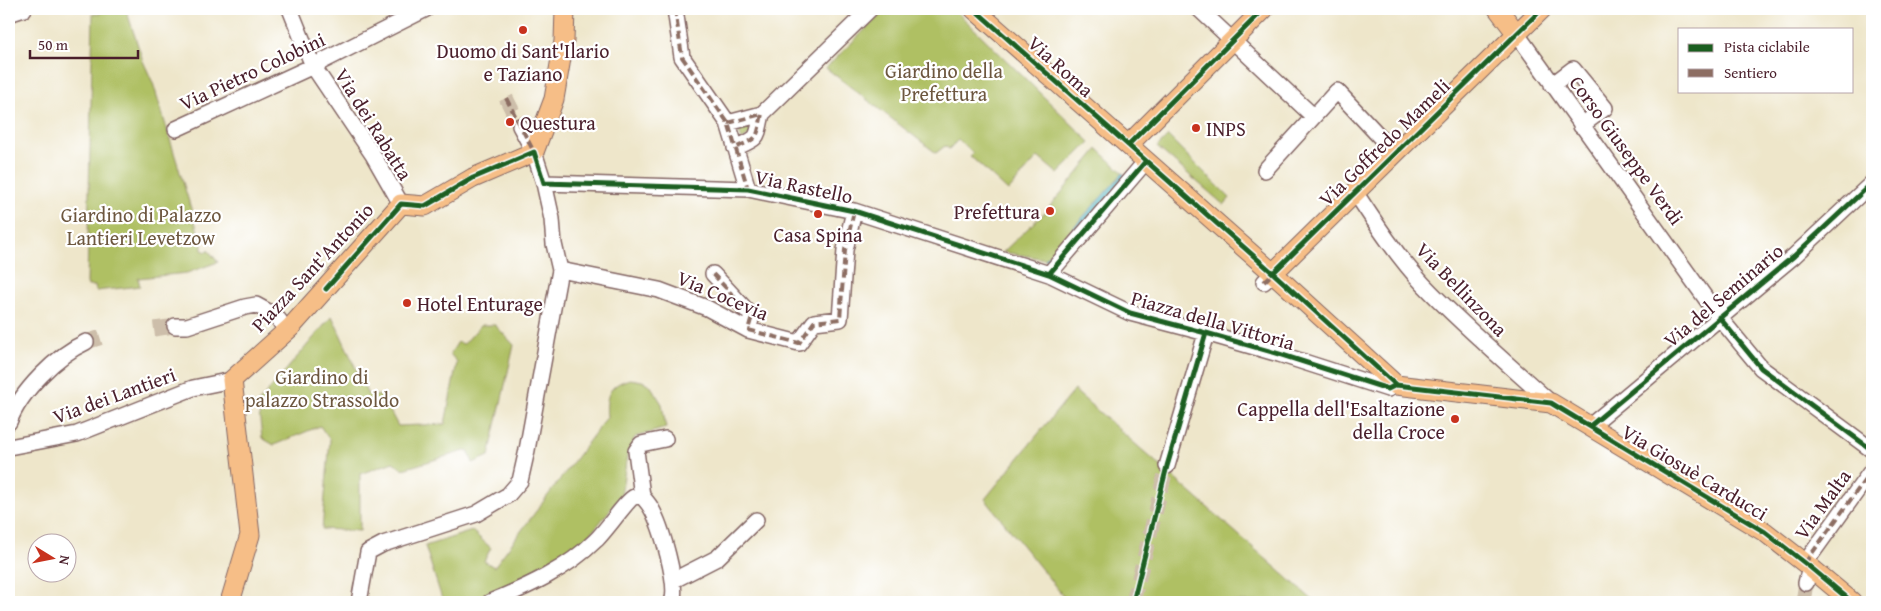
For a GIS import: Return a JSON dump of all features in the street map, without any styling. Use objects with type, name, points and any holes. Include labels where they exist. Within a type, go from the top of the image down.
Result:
[{"type":"main road","points":[[401,204],[425,206],[473,178],[534,152],[554,99],[564,41],[565,9]]},
{"type":"main road","name":"Via Roma","points":[[974,9],[1128,145]]},
{"type":"main road","points":[[1128,145],[1264,9]]},
{"type":"main road","name":"Corso Giuseppe Verdi","points":[[1498,9],[1516,34]]},
{"type":"main road","name":"Via Goffredo Mameli","points":[[1269,277],[1542,9]]},
{"type":"main road","name":"Piazza della Vittoria","points":[[1128,145],[1269,277],[1396,385]]},
{"type":"main road","name":"Piazza Sant'Antonio","points":[[232,380],[287,332],[401,204]]},
{"type":"main road","points":[[230,602],[250,536],[232,380]]},
{"type":"main road","points":[[1396,385],[1551,403]]},
{"type":"main road","name":"Via Giosuè Carducci","points":[[1551,403],[1765,532],[1807,571],[1852,602]]},
{"type":"street","points":[[9,14],[24,9]]},
{"type":"street","name":"Via dei Rabatta","points":[[290,9],[313,66],[373,155],[401,204]]},
{"type":"street","name":"Via Pietro Colobini","points":[[176,128],[313,66],[426,9]]},
{"type":"street","points":[[675,9],[682,56],[728,123],[748,189]]},
{"type":"street","points":[[728,123],[762,114],[870,9]]},
{"type":"street","points":[[1199,9],[1312,116]]},
{"type":"street","name":"Corso Giuseppe Verdi","points":[[1516,34],[1719,318],[1761,368],[1872,450]]},
{"type":"street","points":[[1552,84],[1573,69],[1605,108],[1582,126]]},
{"type":"street","points":[[1265,170],[1336,91],[1395,153]]},
{"type":"street","points":[[736,148],[757,136],[762,114]]},
{"type":"street","points":[[359,602],[368,552],[383,544],[476,514],[508,495],[520,481],[560,270],[544,183],[534,152],[520,126]]},
{"type":"street","points":[[1051,273],[1146,161]]},
{"type":"street","name":"Via Rastello","points":[[544,183],[748,189],[854,211],[1051,273]]},
{"type":"street","name":"Via del Seminario","points":[[1590,426],[1794,256],[1872,183]]},
{"type":"street","name":"Via Bellinzona","points":[[1355,192],[1383,234],[1422,283],[1551,403]]},
{"type":"street","name":"Via Cocevia","points":[[560,270],[659,290],[708,308],[748,330],[799,343],[814,322],[840,319],[845,250],[854,211]]},
{"type":"street","name":"Piazza della Vittoria","points":[[1051,273],[1130,314],[1207,330],[1388,389],[1396,385]]},
{"type":"street","name":"Via Cocevia","points":[[713,274],[752,316],[748,330]]},
{"type":"street","points":[[175,326],[187,326],[256,305],[276,316],[287,332]]},
{"type":"street","points":[[1168,466],[1207,330]]},
{"type":"street","points":[[9,422],[18,402],[43,374],[59,360],[86,342]]},
{"type":"street","name":"Via dei Lantieri","points":[[9,447],[77,434],[193,388],[232,380]]},
{"type":"street","points":[[665,439],[641,444],[636,451],[642,496],[652,509],[664,540],[674,580],[672,602]]},
{"type":"street","name":"Via Malta","points":[[1807,571],[1872,470]]},
{"type":"street","points":[[490,602],[517,591],[565,566],[596,540],[621,513],[628,501],[634,497],[642,496]]},
{"type":"street","points":[[674,580],[717,558],[756,520]]},
{"type":"green space","name":"Giardino di Palazzo Lantieri Levetzow","points":[[101,9],[126,9],[143,61],[153,83],[202,250],[207,252],[208,250],[218,262],[187,273],[138,278],[140,286],[96,291],[95,286],[88,286],[87,283],[93,14],[100,14]]},
{"type":"green space","name":"Giardino della Prefettura","points":[[886,9],[954,9],[1090,142],[1058,174],[1038,157],[1008,191],[970,156],[973,153],[958,140],[949,149],[945,146],[936,153],[826,68]]},
{"type":"green space","points":[[749,122],[753,129],[752,133],[742,140],[737,126]]},
{"type":"green space","points":[[1168,136],[1230,198],[1224,205],[1157,147]]},
{"type":"green space","points":[[1098,149],[1123,173],[1045,259],[1003,252],[1045,212]]},
{"type":"green space","name":"Giardino di palazzo Strassoldo","points":[[332,316],[368,395],[382,396],[398,426],[445,424],[457,362],[450,354],[458,342],[464,344],[481,325],[495,325],[514,345],[489,456],[473,463],[468,450],[403,469],[393,462],[360,474],[360,531],[322,529],[330,440],[320,426],[274,445],[262,438],[258,403]]},
{"type":"green space","points":[[630,379],[642,381],[650,385],[662,404],[666,428],[635,437],[627,456],[621,496],[590,535],[561,560],[477,602],[443,602],[425,546],[472,531],[491,548],[484,561],[494,567],[607,417],[607,403],[610,392],[617,384]]},
{"type":"green space","points":[[1074,390],[1315,602],[1068,602],[985,499]]},
{"type":"water","points":[[1123,173],[1127,177],[1076,233],[1072,229]]},
{"type":"water","points":[[1063,240],[1067,243],[1049,262],[1045,259]]},
{"type":"tunnel","points":[[506,98],[520,126]]},
{"type":"tunnel","points":[[154,329],[175,326]]},
{"type":"tunnel","points":[[86,342],[102,337]]},
{"type":"tunnel","points":[[1133,602],[1167,466]]},
{"type":"tunnel","points":[[1803,602],[1806,583]]},
{"type":"marked path","points":[[675,9],[682,57],[728,123],[748,189]]},
{"type":"marked path","points":[[506,98],[534,152]]},
{"type":"marked path","points":[[728,123],[762,114],[756,137],[735,148]]},
{"type":"marked path","points":[[713,274],[752,316],[748,330],[799,343],[814,322],[840,319],[845,250],[854,211]]},
{"type":"marked path","points":[[1264,282],[1273,273]]},
{"type":"marked path","points":[[1805,563],[1872,470]]},
{"type":"cycle path","points":[[974,9],[1273,273],[1396,385]]},
{"type":"cycle path","points":[[1128,145],[1264,9]]},
{"type":"cycle path","points":[[1273,273],[1542,9]]},
{"type":"cycle path","points":[[326,289],[401,204],[425,206],[473,178],[534,152],[544,183],[748,189],[854,211],[1049,274],[1130,313],[1279,354],[1388,389],[1396,385]]},
{"type":"cycle path","points":[[1049,274],[1146,161]]},
{"type":"cycle path","points":[[1590,426],[1794,256],[1872,183]]},
{"type":"cycle path","points":[[1719,317],[1761,368],[1872,450]]},
{"type":"cycle path","points":[[1133,602],[1167,466],[1206,333]]},
{"type":"cycle path","points":[[1396,385],[1551,403],[1765,532],[1852,602]]},
{"type":"place","name":"Duomo di Sant'Ilario e Taziano","points":[[523,30]]},
{"type":"place","name":"Questura","points":[[510,122]]},
{"type":"place","name":"INPS","points":[[1196,128]]},
{"type":"place","name":"Prefettura","points":[[1050,211]]},
{"type":"place","name":"Casa Spina","points":[[818,214]]},
{"type":"place","name":"Hotel Enturage","points":[[407,303]]},
{"type":"place","name":"Cappella dell'Esaltazione della Croce","points":[[1455,419]]}]
